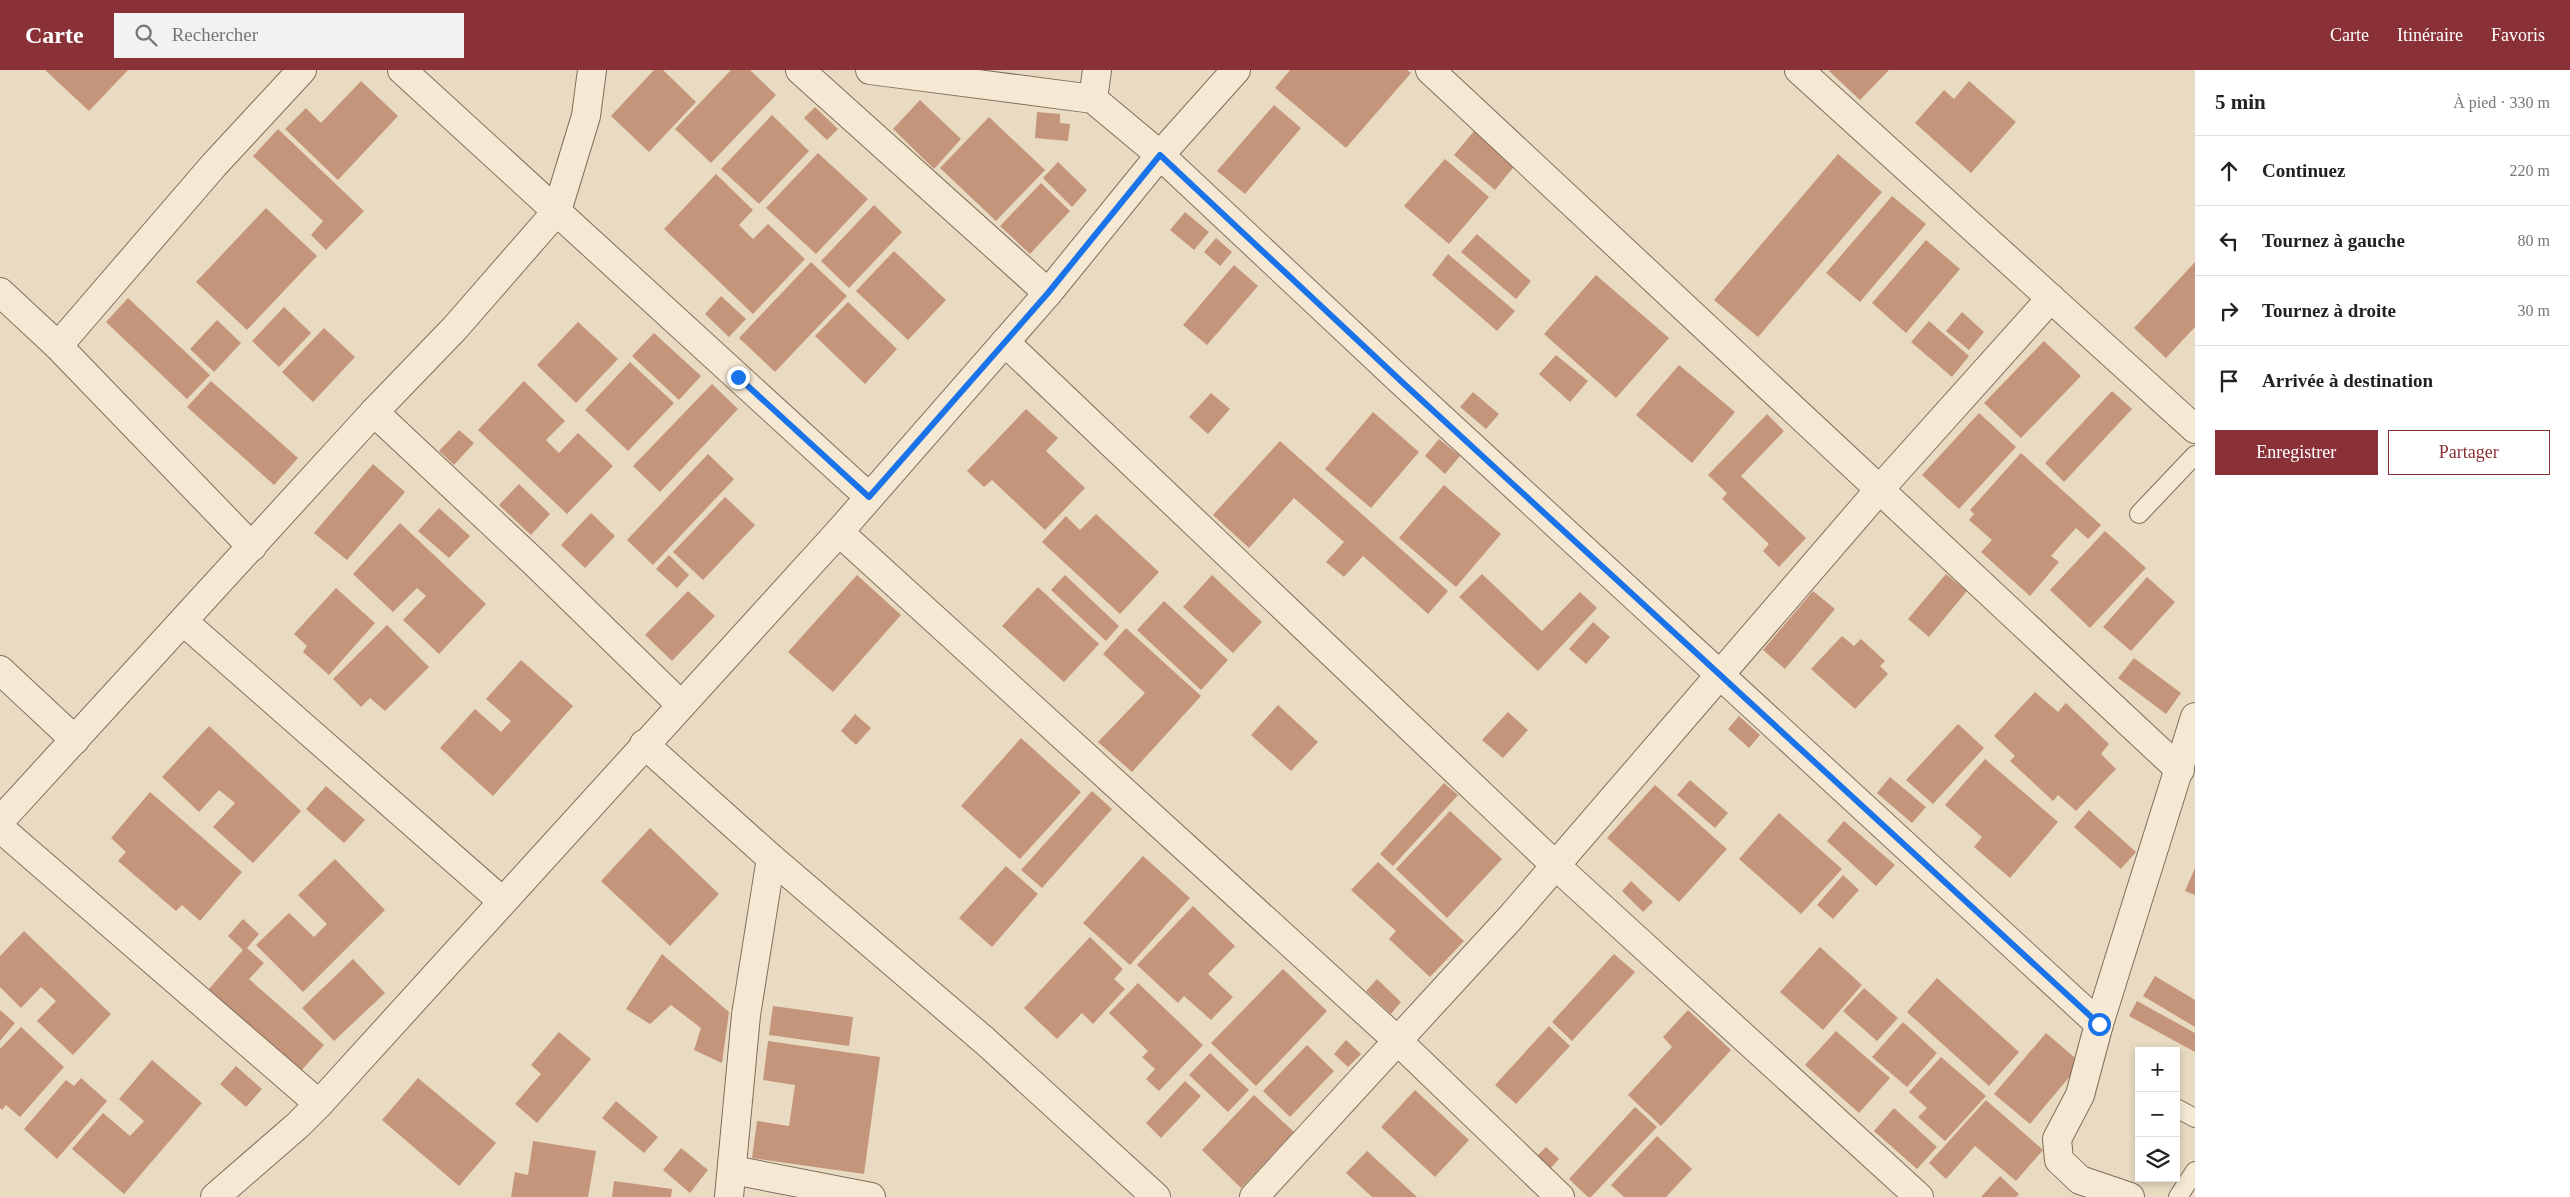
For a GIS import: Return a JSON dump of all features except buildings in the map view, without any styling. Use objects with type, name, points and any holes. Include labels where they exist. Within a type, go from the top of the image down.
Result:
[{"type":"street","points":[[58,346],[214,165],[302,70]]},
{"type":"street","points":[[402,70],[869,497]]},
{"type":"street","points":[[0,821],[374,412],[455,328],[557,211],[586,116],[592,70]]},
{"type":"street","points":[[800,70],[1048,293]]},
{"type":"street","points":[[870,70],[1093,99],[1160,155],[1402,382],[2099,1024]]},
{"type":"street","points":[[1093,99],[1097,70]]},
{"type":"street","points":[[215,1197],[298,1125],[319,1104],[644,744],[839,532],[1048,293],[1160,155],[1236,70]]},
{"type":"street","points":[[1430,70],[2180,770]]},
{"type":"street","points":[[1799,70],[2195,429]]},
{"type":"street","points":[[0,292],[58,346],[252,547]]},
{"type":"street","points":[[1254,1197],[1399,1042],[1512,916],[1879,490],[2051,298]]},
{"type":"street","points":[[1005,342],[1555,866],[1919,1197]]},
{"type":"street","points":[[374,412],[681,705]]},
{"type":"street","points":[[839,532],[1399,1042],[1560,1197]]},
{"type":"street","points":[[184,622],[502,901]]},
{"type":"street","points":[[0,670],[75,740]]},
{"type":"street","points":[[2130,1197],[2080,1180],[2059,1160],[2057,1139],[2080,1095],[2099,1024],[2180,770],[2195,717]]},
{"type":"street","points":[[644,744],[771,858],[985,1041],[1156,1197]]},
{"type":"street","points":[[0,828],[319,1104]]},
{"type":"street","points":[[729,1197],[746,1016],[771,858]]},
{"type":"street","points":[[733,1170],[871,1197]]},
{"type":"lane","points":[[2139,514],[2195,455]]},
{"type":"lane","points":[[2180,1110],[2195,1118]]},
{"type":"lane","points":[[2178,1197],[2195,1171]]},
{"type":"route","points":[[738,377],[869,497],[1048,293],[1160,155],[1402,382],[2099,1024]]}]
